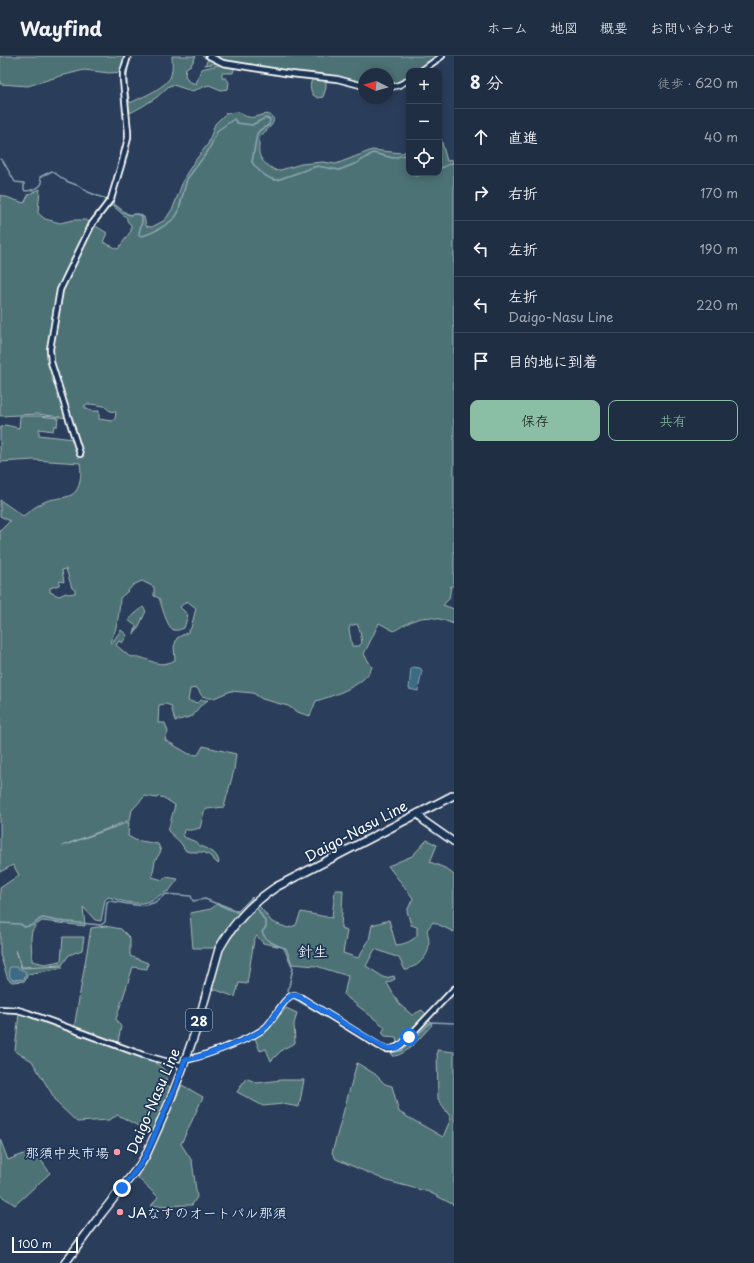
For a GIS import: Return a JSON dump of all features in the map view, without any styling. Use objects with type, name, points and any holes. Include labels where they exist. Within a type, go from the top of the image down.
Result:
[{"type":"main road","name":"Daigo-Nasu Line","points":[[65,1263],[102,1212],[140,1165],[167,1108],[184,1063],[197,1027],[219,949],[226,937],[248,909],[276,887],[454,795]]},
{"type":"street","points":[[80,454],[51,362],[50,349],[60,290],[92,224],[111,198],[122,162],[128,138],[123,80],[123,72],[128,56]]},
{"type":"street","points":[[209,56],[223,63],[291,74],[337,79],[358,84]]},
{"type":"street","points":[[425,68],[442,56]]},
{"type":"street","points":[[394,86],[406,82]]},
{"type":"street","points":[[418,813],[424,821],[454,842]]},
{"type":"street","points":[[0,1009],[18,1010],[143,1055],[184,1063],[256,1034],[266,1028],[273,1020],[285,1000],[289,996],[294,995],[300,997],[379,1046],[385,1048],[397,1048],[454,989]]},
{"type":"green space","points":[[0,56],[132,56],[128,68],[127,79],[130,103],[153,92],[165,84],[171,75],[172,56],[196,56],[191,65],[186,68],[185,75],[188,81],[196,84],[201,69],[223,64],[205,65],[208,59],[202,56],[439,56],[422,68],[406,68],[406,78],[394,83],[394,68],[358,68],[358,83],[326,79],[326,88],[323,97],[318,98],[313,95],[311,89],[310,84],[313,78],[235,66],[233,73],[222,73],[222,78],[226,78],[229,82],[228,89],[221,90],[209,85],[192,91],[173,85],[169,86],[157,97],[143,106],[132,112],[126,113],[122,72],[109,73],[84,70],[28,86],[0,84]]},
{"type":"green space","points":[[238,112],[245,116],[251,117],[265,114],[270,115],[274,121],[260,137],[259,155],[263,161],[277,171],[301,164],[323,162],[336,164],[372,150],[402,153],[406,151],[406,176],[442,176],[442,143],[447,161],[454,160],[454,586],[451,586],[449,599],[443,605],[454,609],[454,624],[429,617],[417,619],[394,631],[379,623],[364,654],[372,667],[369,673],[348,689],[316,701],[310,716],[297,712],[288,706],[262,699],[253,693],[231,691],[214,698],[209,698],[202,696],[197,688],[190,689],[188,701],[198,703],[201,700],[208,700],[199,707],[193,716],[175,721],[171,706],[166,704],[159,705],[158,723],[165,723],[168,732],[165,740],[189,754],[198,755],[203,746],[236,754],[234,770],[224,807],[207,809],[204,812],[200,828],[184,830],[183,835],[184,837],[213,852],[219,863],[218,864],[209,855],[203,852],[186,851],[180,842],[168,831],[175,805],[158,796],[157,798],[145,796],[132,810],[130,820],[62,846],[129,822],[128,836],[135,840],[158,844],[161,851],[155,861],[152,877],[163,880],[166,877],[178,879],[169,891],[147,902],[130,903],[108,897],[105,900],[101,921],[95,920],[83,907],[85,926],[42,921],[36,925],[32,931],[32,961],[45,964],[61,961],[63,937],[84,937],[82,950],[69,955],[62,965],[22,967],[16,950],[21,968],[62,966],[63,968],[28,974],[25,981],[12,982],[8,979],[0,955],[0,888],[19,875],[13,865],[0,872],[0,531],[10,521],[0,516],[0,500],[23,516],[44,502],[73,494],[80,482],[81,472],[80,463],[34,460],[0,462],[0,428],[5,425],[19,428],[20,416],[58,418],[57,426],[54,426],[53,431],[39,429],[39,435],[74,439],[67,418],[38,414],[0,416],[0,195],[24,203],[29,194],[40,189],[38,213],[45,219],[60,223],[73,220],[86,220],[107,233],[103,242],[118,249],[131,231],[131,225],[127,221],[127,218],[113,206],[103,213],[111,203],[129,215],[138,214],[144,217],[146,226],[152,227],[165,220],[173,208],[185,176],[208,144],[215,124],[226,113]],"holes":[[[90,404],[104,406],[110,411],[116,412],[115,419],[112,421],[99,419],[99,411],[91,411],[85,408],[85,405]],[[66,569],[75,593],[66,593],[59,596],[50,592],[50,588],[59,585],[60,581],[64,582],[62,570]],[[142,581],[154,587],[154,596],[159,598],[167,621],[174,630],[184,628],[188,615],[180,607],[187,601],[196,608],[191,628],[188,632],[177,638],[174,647],[175,660],[168,663],[162,664],[142,658],[130,657],[116,645],[119,641],[122,643],[127,635],[121,630],[112,643],[110,642],[113,637],[119,615],[120,598],[133,585]],[[357,624],[362,643],[359,646],[352,646],[349,629],[350,626]]]},
{"type":"green space","points":[[143,607],[146,611],[134,634],[136,626],[128,620]]},
{"type":"green space","points":[[427,840],[437,845],[430,862],[445,868],[454,875],[454,932],[433,922],[427,930],[429,939],[428,952],[418,964],[408,970],[405,970],[399,958],[375,949],[366,966],[385,978],[394,976],[395,979],[387,983],[399,1004],[412,1015],[422,1010],[427,1015],[432,1025],[403,1053],[392,1056],[392,1045],[397,1043],[396,1037],[385,1036],[382,1033],[385,1027],[344,995],[348,976],[316,966],[292,964],[286,948],[263,943],[257,936],[254,940],[247,984],[239,983],[235,997],[211,988],[217,948],[193,948],[190,913],[211,909],[218,903],[238,911],[252,897],[272,922],[288,928],[296,925],[301,912],[332,918],[335,890],[343,890],[341,928],[347,931],[343,953],[358,958],[369,940],[372,925],[389,920],[396,945],[412,940],[417,936],[417,927],[411,925],[407,911],[413,898],[388,866],[412,856]]},
{"type":"green space","points":[[105,926],[121,929],[130,938],[130,956],[148,963],[147,969],[133,967],[116,1019],[121,1027],[118,1042],[74,1028],[91,928]]},
{"type":"green space","points":[[286,1008],[297,1013],[294,1024],[295,1043],[283,1049],[271,1061],[266,1049],[260,1051],[255,1038],[267,1030]]},
{"type":"green space","points":[[19,1013],[155,1062],[168,1073],[165,1084],[172,1088],[151,1133],[118,1115],[109,1120],[77,1122],[58,1104],[32,1061],[15,1051]]},
{"type":"green space","points":[[437,1050],[454,1052],[454,1205],[429,1192],[387,1181],[336,1159],[332,1153],[357,1063],[375,1074],[385,1084],[392,1086],[399,1112],[443,1137],[451,1118],[438,1099]]},
{"type":"green space","points":[[246,1078],[257,1083],[281,1080],[304,1080],[299,1107],[283,1104],[263,1106],[237,1092]]},
{"type":"green space","points":[[182,1085],[203,1097],[181,1144],[192,1161],[197,1197],[192,1205],[151,1206],[158,1197],[138,1178]]},
{"type":"green space","points":[[0,1139],[8,1160],[34,1150],[50,1173],[15,1205],[0,1195]]},
{"type":"water","points":[[411,668],[420,668],[422,670],[418,691],[409,689]]},
{"type":"water","points":[[16,967],[26,972],[24,979],[13,980],[10,977],[9,968]]},
{"type":"waterway","points":[[111,202],[127,214],[141,215],[142,223],[139,230],[139,236],[149,234],[167,224],[176,217],[187,179],[208,151],[218,130],[234,119],[237,123],[252,125],[265,118],[270,119],[269,125],[260,130],[257,134],[252,162],[263,174],[274,180],[317,166],[339,170],[357,163],[373,153],[393,158],[406,155]]},
{"type":"waterway","points":[[0,159],[3,161],[15,182],[24,183],[25,191],[37,188],[42,183],[40,177],[52,171],[66,181],[108,200]]},
{"type":"waterway","points":[[442,168],[454,162]]},
{"type":"waterway","points":[[0,923],[20,924],[25,927],[33,925],[43,918],[101,925],[105,922],[107,902],[109,901],[131,905],[148,905],[166,894],[191,896],[193,901],[205,899],[239,913],[252,899]]},
{"type":"waterway","points":[[257,908],[266,923],[266,927],[262,932],[271,942],[284,948],[293,968],[288,991]]},
{"type":"waterway","points":[[295,999],[388,1053],[401,1051],[431,1022],[454,1023]]},
{"type":"place","name":"那須中央市場","points":[[117,1152]]},
{"type":"place","name":"JAなすのオートパル那須","points":[[120,1212]]},
{"type":"district","name":"針生","points":[[313,950]]},
{"type":"route","points":[[122,1188],[146,1155],[167,1108],[185,1060],[236,1042],[256,1034],[266,1028],[289,996],[294,995],[300,997],[379,1046],[391,1049],[397,1048],[409,1037]]}]
